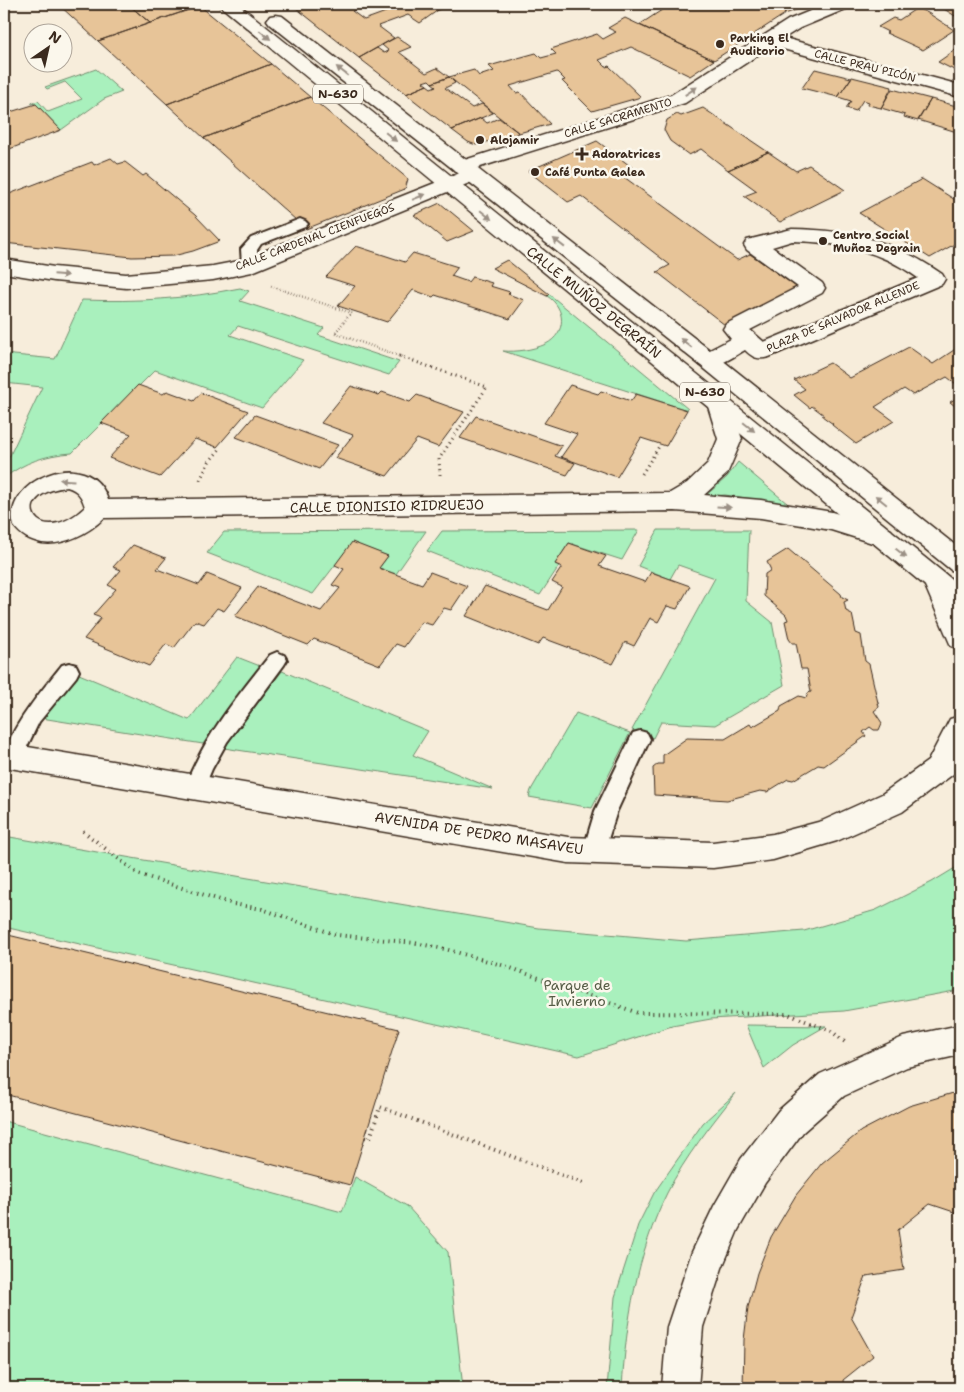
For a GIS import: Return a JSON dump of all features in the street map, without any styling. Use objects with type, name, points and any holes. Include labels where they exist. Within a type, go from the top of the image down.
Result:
[{"type":"main road","name":"CALLE MUÑOZ DEGRAÍN","points":[[227,4],[708,360],[960,563]]},
{"type":"main road","name":"CALLE SACRAMENTO","points":[[461,176],[504,152],[678,99],[794,24],[842,4]]},
{"type":"main road","name":"CALLE MUÑOZ DEGRAÍN","points":[[264,10],[461,176],[719,403],[960,600]]},
{"type":"main road","name":"CALLE PRAU PICÓN","points":[[770,40],[960,91]]},
{"type":"main road","name":"CALLE CARDENAL CIENFUEGOS","points":[[4,266],[54,274],[126,281],[205,274],[247,266],[461,176]]},
{"type":"main road","name":"PLAZA DE SALVADOR ALLENDE","points":[[792,235],[826,235],[856,240],[892,252],[934,279],[761,352],[747,340],[734,329],[814,288],[756,245],[792,235]]},
{"type":"main road","name":"PLAZA DE SALVADOR ALLENDE","points":[[708,360],[747,340]]},
{"type":"main road","points":[[675,502],[696,489],[718,468],[730,439],[719,403]]},
{"type":"main road","name":"CALLE DIONISIO RIDRUEJO","points":[[98,509],[675,502],[779,512],[832,521],[882,536]]},
{"type":"main road","points":[[936,581],[960,639]]},
{"type":"main road","name":"AVENIDA DE PEDRO MASAVEU","points":[[8,756],[568,850],[713,855],[774,847],[827,832],[892,803],[950,761],[960,727]]},
{"type":"main road","points":[[680,1388],[685,1327],[705,1265],[726,1218],[753,1171],[791,1121],[832,1085],[903,1052],[960,1040]]},
{"type":"lane","points":[[247,266],[249,249],[256,241],[300,224]]},
{"type":"lane","points":[[195,787],[200,771],[214,744],[277,660]]},
{"type":"lane","points":[[8,756],[32,717],[69,671]]},
{"type":"lane","points":[[594,851],[606,811],[640,740]]},
{"type":"path","points":[[247,266],[270,286],[351,313],[335,332],[487,387],[440,459]]},
{"type":"path","points":[[649,461],[660,444]]},
{"type":"path","points":[[209,462],[220,449]]},
{"type":"path","points":[[83,831],[138,874],[224,901],[262,909],[337,935],[416,943],[445,949],[505,966],[638,1013],[788,1014],[831,1031],[876,1065]]},
{"type":"path","points":[[365,1137],[370,1138],[380,1107],[583,1183]]},
{"type":"green space","points":[[96,69],[122,92],[104,99],[61,130],[36,104],[31,103],[38,101],[48,112],[82,99],[65,82],[47,89],[45,87]]},
{"type":"green space","points":[[240,288],[249,291],[240,301],[324,328],[318,335],[399,362],[389,375],[238,326],[230,335],[303,360],[262,408],[155,370],[72,453],[36,460],[4,478],[4,468],[42,387],[4,383],[4,354],[55,359],[82,300],[123,301],[161,299]]},
{"type":"green space","points":[[549,294],[688,409],[503,351],[525,350],[541,346],[558,334],[561,327],[561,314],[558,307],[547,296]]},
{"type":"green space","points":[[738,462],[788,504],[725,495],[704,497],[727,477]]},
{"type":"green space","points":[[639,530],[622,560],[569,543],[555,564],[559,566],[540,595],[427,551],[442,531]]},
{"type":"green space","points":[[658,530],[749,530],[746,601],[772,622],[784,685],[715,725],[661,722],[653,738],[632,730],[715,578],[678,565],[670,579],[638,566]]},
{"type":"green space","points":[[426,531],[396,574],[379,568],[388,556],[352,543],[313,594],[207,553],[224,532]]},
{"type":"green space","points":[[237,657],[260,666],[203,744],[41,718],[79,674],[189,720]]},
{"type":"green space","points":[[282,671],[428,731],[413,755],[493,789],[224,748]]},
{"type":"green space","points":[[576,713],[630,733],[592,808],[529,797],[531,790]]},
{"type":"green space","name":"Parque de Invierno","points":[[4,836],[539,928],[686,941],[804,931],[876,910],[932,882],[960,865],[960,990],[844,1011],[711,1019],[672,1026],[579,1056],[4,927]]},
{"type":"green space","points":[[746,1025],[826,1026],[793,1045],[764,1068]]},
{"type":"green space","points":[[736,1093],[699,1142],[667,1193],[648,1240],[635,1288],[626,1338],[622,1388],[607,1388],[615,1297],[638,1225],[654,1193],[703,1123]]},
{"type":"green space","points":[[4,1121],[342,1212],[355,1177],[407,1206],[448,1252],[463,1388],[4,1388]]},
{"type":"building","points":[[58,4],[128,4],[150,23],[98,41]]},
{"type":"building","points":[[128,4],[198,4],[200,6],[150,23]]},
{"type":"building","points":[[291,4],[370,4],[352,11],[364,20],[394,9],[387,4],[436,4],[441,8],[420,23],[408,15],[378,26],[394,38],[359,58]]},
{"type":"building","points":[[671,4],[783,4],[785,14],[714,60],[639,25]]},
{"type":"building","points":[[783,4],[812,4],[785,14]]},
{"type":"building","points":[[936,4],[960,4],[960,19]]},
{"type":"building","points":[[200,6],[271,64],[167,104],[98,41]]},
{"type":"building","points":[[917,8],[954,30],[923,50],[886,33],[888,32],[878,27],[893,18],[899,20]]},
{"type":"building","points":[[625,18],[714,60],[690,76],[631,47],[599,60],[606,67],[609,66],[641,97],[592,111],[562,81],[565,80],[557,72],[510,86],[516,93],[520,92],[550,124],[519,133],[449,77],[474,70],[479,76],[494,71],[489,66],[536,53],[541,58],[556,54],[551,49],[597,34],[603,39],[616,32],[608,28]]},
{"type":"building","points":[[397,37],[411,47],[399,52],[426,73],[437,68],[449,77],[432,83],[429,80],[423,82],[427,85],[406,94],[359,58],[377,48],[384,53],[389,51],[382,45]]},
{"type":"building","points":[[958,48],[960,49],[960,73],[938,62]]},
{"type":"building","points":[[271,64],[310,97],[204,138],[167,104]]},
{"type":"building","points":[[815,69],[851,78],[838,97],[802,88]]},
{"type":"building","points":[[449,77],[455,83],[445,88],[472,108],[482,104],[493,113],[452,130],[406,94],[427,85],[431,88],[436,86],[432,83]]},
{"type":"building","points":[[852,77],[892,87],[881,108],[868,105],[869,102],[863,100],[856,111],[846,108],[851,101],[838,97]]},
{"type":"building","points":[[892,89],[931,99],[918,121],[881,108]]},
{"type":"building","points":[[310,97],[408,179],[405,189],[306,229],[204,138]]},
{"type":"building","points":[[931,99],[960,107],[960,133],[918,120]]},
{"type":"building","points":[[36,104],[61,130],[4,151],[4,118],[9,116],[7,113]]},
{"type":"building","points":[[703,108],[768,152],[728,170],[701,149],[689,155],[670,141],[664,130],[667,120],[677,114],[681,116]]},
{"type":"building","points":[[481,118],[487,123],[499,118],[519,133],[476,145],[468,142],[452,130]]},
{"type":"building","points":[[597,141],[637,171],[624,177],[737,260],[750,254],[798,288],[725,325],[657,272],[670,265],[581,196],[568,202],[528,171]]},
{"type":"building","points":[[768,152],[796,171],[809,165],[845,190],[780,222],[744,196],[757,191],[728,170]]},
{"type":"building","points":[[111,158],[118,164],[125,162],[143,176],[146,174],[195,215],[220,241],[173,256],[132,257],[4,243],[4,196],[92,162],[94,165]]},
{"type":"building","points":[[922,179],[960,203],[960,241],[930,258],[859,213]]},
{"type":"building","points":[[440,203],[474,231],[447,242],[414,215]]},
{"type":"building","points":[[356,246],[405,262],[413,253],[458,267],[451,276],[468,282],[472,277],[492,283],[490,286],[510,292],[508,294],[524,300],[510,319],[435,295],[433,297],[413,290],[387,322],[338,306],[355,286],[326,277]]},
{"type":"building","points":[[507,260],[549,294],[547,296],[492,268]]},
{"type":"building","points":[[960,346],[960,387],[947,377],[913,395],[904,389],[875,407],[894,421],[856,444],[822,416],[824,415],[812,406],[810,408],[794,395],[805,389],[794,380],[830,363],[850,378],[909,347],[933,364]]},
{"type":"building","points":[[138,385],[163,394],[167,391],[194,401],[201,393],[248,411],[217,447],[195,439],[160,477],[109,458],[131,434],[101,423]]},
{"type":"building","points":[[570,385],[598,394],[601,391],[631,401],[636,394],[687,410],[666,446],[641,438],[617,477],[561,457],[577,434],[544,423]]},
{"type":"building","points":[[351,386],[379,395],[382,392],[410,402],[417,395],[464,412],[438,447],[417,439],[387,476],[335,458],[353,435],[321,423]]},
{"type":"building","points":[[960,396],[960,410],[950,402]]},
{"type":"building","points":[[255,415],[338,445],[319,469],[236,437]]},
{"type":"building","points":[[476,416],[562,446],[555,456],[575,463],[567,475],[460,438]]},
{"type":"building","points":[[352,542],[388,556],[379,568],[422,584],[430,572],[467,586],[451,610],[444,608],[432,625],[422,622],[404,647],[396,644],[380,665],[314,639],[308,645],[235,616],[258,587],[321,611],[340,588],[332,585],[344,569],[335,565]]},
{"type":"building","points":[[569,543],[606,556],[599,566],[645,582],[651,572],[690,586],[677,609],[667,606],[658,622],[650,618],[634,646],[625,642],[613,664],[543,638],[538,645],[466,616],[485,586],[548,610],[562,587],[552,582],[562,567],[555,564]]},
{"type":"building","points":[[133,545],[166,558],[157,569],[199,585],[207,574],[242,588],[224,611],[217,608],[204,624],[195,621],[174,648],[166,644],[149,666],[84,639],[101,618],[93,615],[116,589],[108,585],[121,570],[113,567]]},
{"type":"building","points":[[788,549],[841,594],[842,597],[848,600],[844,602],[846,611],[852,614],[856,633],[861,635],[865,661],[869,664],[879,707],[874,711],[882,723],[879,730],[874,730],[870,727],[863,732],[866,736],[824,766],[818,765],[793,780],[788,779],[767,792],[760,791],[727,800],[654,795],[653,768],[658,764],[663,764],[663,755],[687,738],[725,739],[750,724],[752,727],[780,711],[781,706],[799,696],[806,698],[808,693],[811,692],[807,669],[801,669],[796,643],[792,643],[789,639],[785,621],[788,620],[786,615],[764,596],[765,574],[771,570],[767,562]]},
{"type":"building","points":[[4,934],[399,1029],[350,1185],[4,1094]]},
{"type":"building","points":[[960,1091],[960,1214],[930,1204],[898,1230],[904,1270],[866,1276],[851,1317],[873,1356],[843,1380],[844,1388],[743,1388],[744,1340],[748,1307],[757,1273],[771,1237],[796,1195],[822,1163],[861,1131],[909,1106]]},
{"type":"place","name":"Parking El Auditorio","points":[[720,44]]},
{"type":"place","name":"Alojamir","points":[[480,140]]},
{"type":"place","name":"Adoratrices","points":[[582,154]]},
{"type":"place","name":"Café Punta Galea","points":[[535,172]]},
{"type":"place","name":"Centro Social Muñoz Degrain","points":[[823,241]]}]
